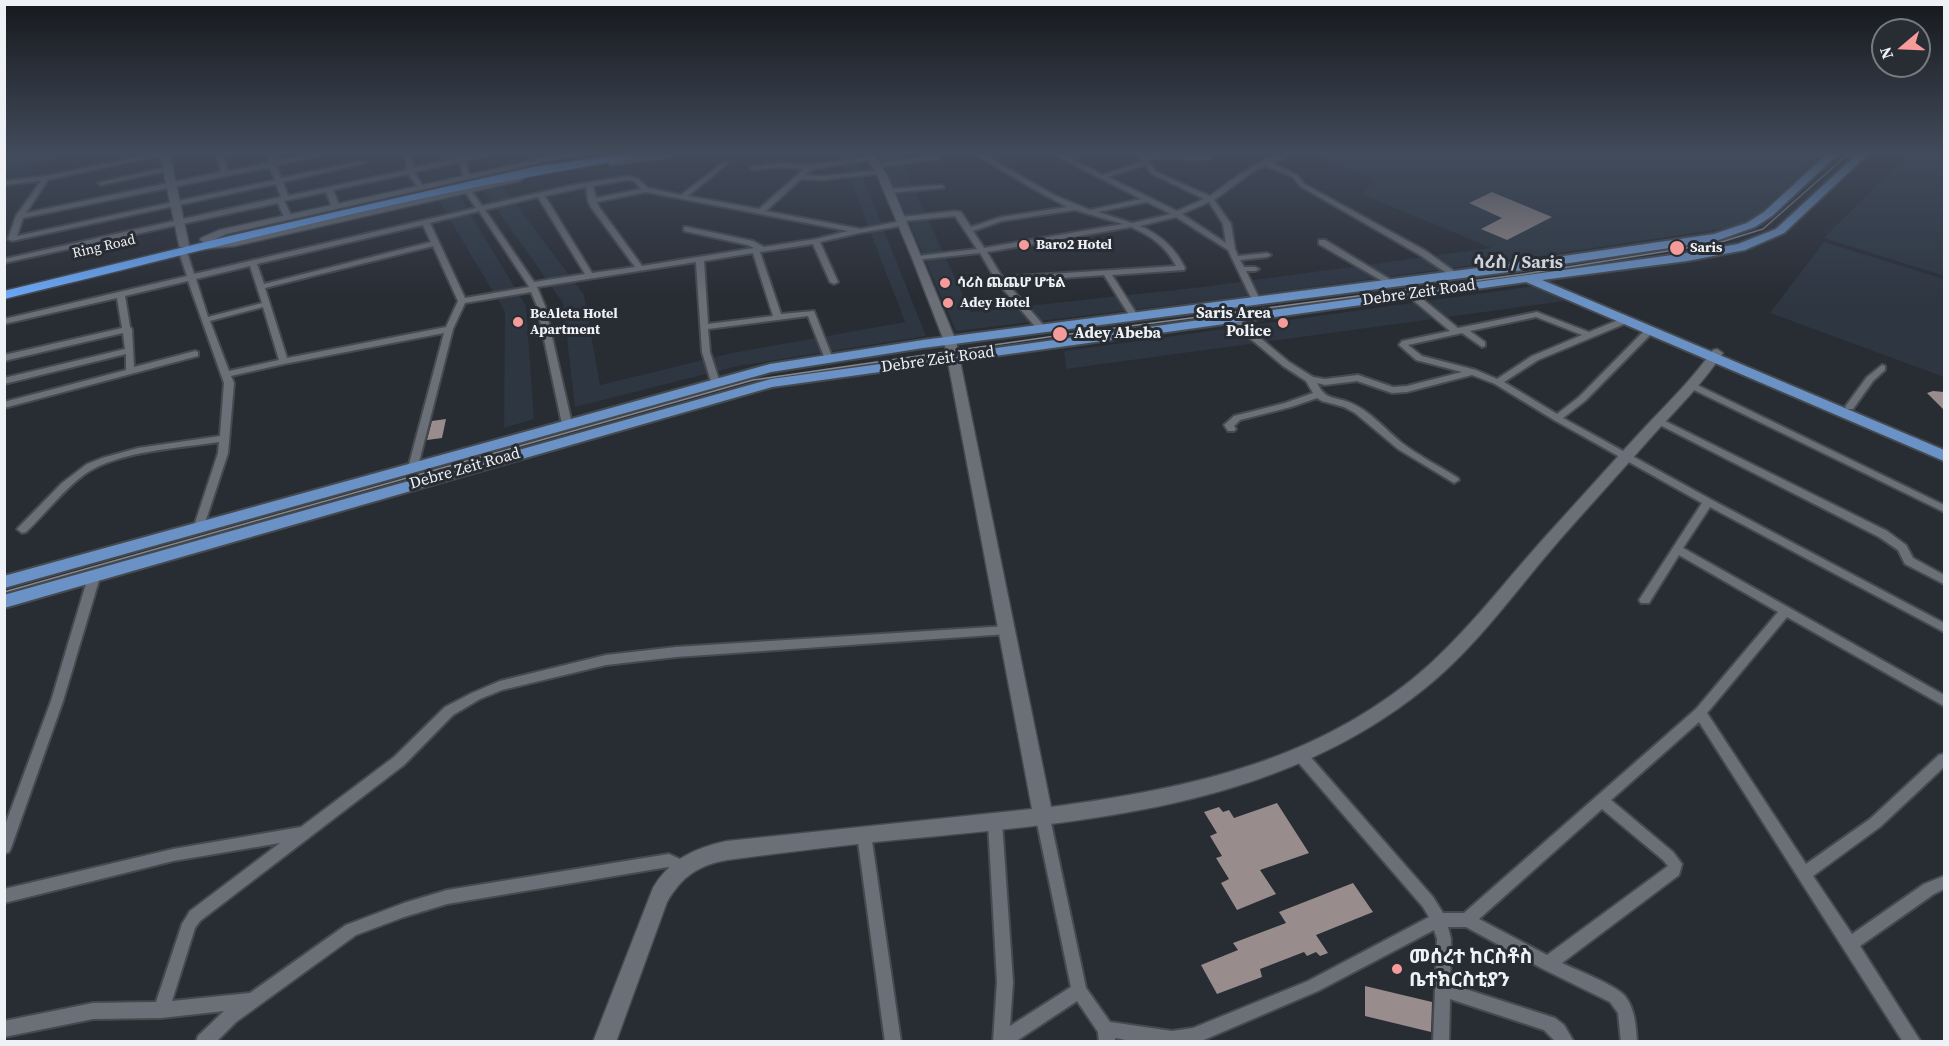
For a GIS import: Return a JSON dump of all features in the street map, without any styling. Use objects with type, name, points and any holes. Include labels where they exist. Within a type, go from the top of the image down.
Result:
[{"type":"highway","name":"Ring Road","points":[[5,293],[374,204]]},
{"type":"highway","name":"Ring Road","points":[[206,243],[384,204]]},
{"type":"main road","name":"Debre Zeit Road","points":[[4,582],[770,368],[923,344],[1257,302],[1663,246],[1733,232],[1768,214],[1779,204]]},
{"type":"main road","name":"Debre Zeit Road","points":[[4,602],[762,385],[1231,318],[1712,253],[1764,240],[1780,231],[1809,204]]},
{"type":"main road","points":[[1536,278],[1626,320],[1850,407],[1944,448]]},
{"type":"main road","points":[[1536,278],[1944,456]]},
{"type":"main road","points":[[923,344],[928,361]]},
{"type":"street","points":[[28,204],[20,216],[12,239],[170,204]]},
{"type":"street","points":[[20,216],[84,204]]},
{"type":"street","points":[[174,204],[190,278],[229,382],[223,453],[198,529]]},
{"type":"street","points":[[4,261],[256,204]]},
{"type":"street","points":[[285,204],[288,217]]},
{"type":"street","points":[[206,243],[224,232],[350,204]]},
{"type":"street","name":"Ring Road","points":[[206,243],[235,243],[407,204]]},
{"type":"street","points":[[478,204],[533,287],[541,306],[567,424]]},
{"type":"street","points":[[4,322],[502,204]]},
{"type":"street","points":[[546,204],[590,276]]},
{"type":"street","points":[[594,204],[639,267]]},
{"type":"street","points":[[725,204],[861,231]]},
{"type":"street","points":[[762,211],[770,204]]},
{"type":"street","points":[[895,204],[950,341],[1079,991],[1106,1035],[1172,1039],[1193,1036],[1313,986],[1440,920],[1467,920],[1615,997],[1623,1004],[1627,1013],[1629,1041]]},
{"type":"street","points":[[1000,280],[1181,269],[1165,244],[1134,226],[1066,204]]},
{"type":"street","points":[[1089,212],[1128,204]]},
{"type":"street","points":[[1154,204],[1177,214],[1231,249],[1257,302]]},
{"type":"street","points":[[918,258],[981,251],[1134,226],[1177,214],[1199,204]]},
{"type":"street","points":[[1213,204],[1227,224],[1231,249]]},
{"type":"street","points":[[1333,204],[1423,253],[1454,274]]},
{"type":"street","points":[[78,224],[79,205]]},
{"type":"street","points":[[969,230],[1001,219],[1075,208]]},
{"type":"street","points":[[462,301],[639,267],[816,241],[902,221],[954,213],[958,214],[969,230],[1000,280],[1042,329]]},
{"type":"street","points":[[413,468],[449,329],[462,301],[426,222]]},
{"type":"street","points":[[55,229],[57,249]]},
{"type":"street","points":[[687,229],[750,243],[759,250],[777,316]]},
{"type":"street","points":[[816,241],[834,282]]},
{"type":"street","points":[[1322,242],[1392,284]]},
{"type":"street","points":[[261,287],[436,243]]},
{"type":"street","points":[[1237,258],[1267,255]]},
{"type":"street","points":[[700,259],[706,352],[715,383]]},
{"type":"street","points":[[253,264],[284,361]]},
{"type":"street","points":[[1240,268],[1255,269]]},
{"type":"street","points":[[1107,274],[1134,316]]},
{"type":"street","points":[[1411,294],[1482,344]]},
{"type":"street","points":[[122,295],[128,329],[130,371]]},
{"type":"street","points":[[205,320],[266,304]]},
{"type":"street","points":[[704,327],[777,316],[814,314],[829,359]]},
{"type":"street","points":[[1591,336],[1537,314],[1459,330],[1403,345],[1419,358],[1473,372],[1498,382],[1557,418],[1708,502],[1944,628]]},
{"type":"street","points":[[1231,318],[1286,364],[1310,379],[1325,382],[1358,378],[1392,390],[1407,390],[1473,372]]},
{"type":"street","points":[[1498,382],[1535,358],[1626,320]]},
{"type":"street","points":[[4,358],[128,329]]},
{"type":"street","points":[[225,375],[284,361],[449,329]]},
{"type":"street","points":[[1557,418],[1582,399],[1650,330]]},
{"type":"street","points":[[4,381],[130,350]]},
{"type":"street","points":[[4,405],[195,354]]},
{"type":"street","points":[[604,1041],[661,894],[681,867],[695,860],[711,855],[864,834],[1043,818],[1142,802],[1264,771],[1302,757],[1344,736],[1417,686],[1450,657],[1544,547],[1659,421],[1715,355]]},
{"type":"street","points":[[1850,407],[1870,379],[1882,368]]},
{"type":"street","points":[[1310,379],[1318,394],[1325,399],[1347,405],[1358,411],[1401,447],[1454,480]]},
{"type":"street","points":[[1691,385],[1944,509]]},
{"type":"street","points":[[1231,429],[1229,424],[1236,418],[1288,405],[1318,394]]},
{"type":"street","points":[[1659,421],[1883,534],[1902,548],[1909,561],[1944,580]]},
{"type":"street","points":[[22,529],[78,474],[91,466],[136,453],[223,438]]},
{"type":"street","points":[[1645,600],[1708,502]]},
{"type":"street","points":[[1677,549],[1944,701]]},
{"type":"street","points":[[4,848],[57,701],[94,577]]},
{"type":"street","points":[[1467,920],[1700,713],[1785,612]]},
{"type":"street","points":[[161,1010],[189,924],[195,916],[399,761],[449,711],[476,696],[500,686],[606,660],[676,652],[1007,630]]},
{"type":"street","points":[[1700,713],[1913,1041]]},
{"type":"street","points":[[1302,757],[1402,871],[1440,920],[1444,939],[1441,1041]]},
{"type":"street","points":[[1804,874],[1875,822],[1944,759]]},
{"type":"street","points":[[1548,964],[1674,870],[1675,864],[1668,856],[1601,800]]},
{"type":"street","points":[[995,822],[1005,982],[1001,1041],[1079,991]]},
{"type":"street","points":[[4,896],[173,855],[305,832]]},
{"type":"street","points":[[864,834],[893,1041]]},
{"type":"street","points":[[204,1041],[230,1017],[351,930],[404,910],[447,897],[669,860],[681,867]]},
{"type":"street","points":[[1850,944],[1929,889],[1944,882]]},
{"type":"street","points":[[1443,989],[1549,1024],[1566,1041]]},
{"type":"street","points":[[4,1029],[93,1011],[161,1010],[253,1000]]},
{"type":"shaded area","points":[[441,204],[464,204],[526,306],[534,419],[504,428],[505,312]]},
{"type":"shaded area","points":[[493,204],[516,204],[584,295],[600,385],[732,353],[905,322],[860,204],[873,204],[926,336],[738,366],[575,407],[563,303]]},
{"type":"shaded area","points":[[901,204],[921,204],[971,312],[1203,287],[1491,248],[1385,204],[1769,204],[1747,225],[1519,259],[1207,301],[956,331]]},
{"type":"shaded area","points":[[1858,204],[1944,204],[1944,276],[1824,238]]},
{"type":"shaded area","points":[[1824,242],[1944,279],[1944,377],[1770,313]]},
{"type":"shaded area","points":[[1535,286],[1565,301],[1066,369],[1064,351]]},
{"type":"building","points":[[1471,204],[1520,204],[1552,217],[1507,240],[1481,229],[1502,218]]},
{"type":"building","points":[[1944,392],[1944,410],[1927,393]]},
{"type":"building","points":[[446,419],[442,438],[427,440],[432,421]]},
{"type":"building","points":[[1277,803],[1309,853],[1260,870],[1276,894],[1237,910],[1221,883],[1229,879],[1216,858],[1222,856],[1210,836],[1217,833],[1204,812],[1219,807],[1223,812],[1229,810],[1234,818]]},
{"type":"building","points":[[1353,883],[1373,912],[1316,935],[1328,953],[1320,956],[1316,952],[1307,956],[1304,952],[1260,969],[1262,977],[1217,994],[1201,965],[1238,950],[1233,943],[1286,923],[1279,912]]},
{"type":"building","points":[[1365,986],[1432,1002],[1431,1032],[1365,1016]]},
{"type":"tram line","points":[[4,592],[753,380],[1062,335],[1524,274],[1718,243],[1763,229],[1792,204]]},
{"type":"place","name":"Baro2 Hotel","points":[[1024,245]]},
{"type":"place","name":"Saris","points":[[1677,248]]},
{"type":"place","name":"ሳሪስ ጨጨሆ ሆቴል","points":[[945,283]]},
{"type":"place","name":"Adey Hotel","points":[[948,303]]},
{"type":"place","name":"BeAleta Hotel Apartment","points":[[518,322]]},
{"type":"place","name":"Saris Area Police","points":[[1283,323]]},
{"type":"place","name":"Adey Abeba","points":[[1060,334]]},
{"type":"place","name":"መሰረተ ከርስቶስ ቤተክርስቲያን","points":[[1397,969]]},
{"type":"district","name":"ሳሪስ / Saris","points":[[1518,263]]}]
